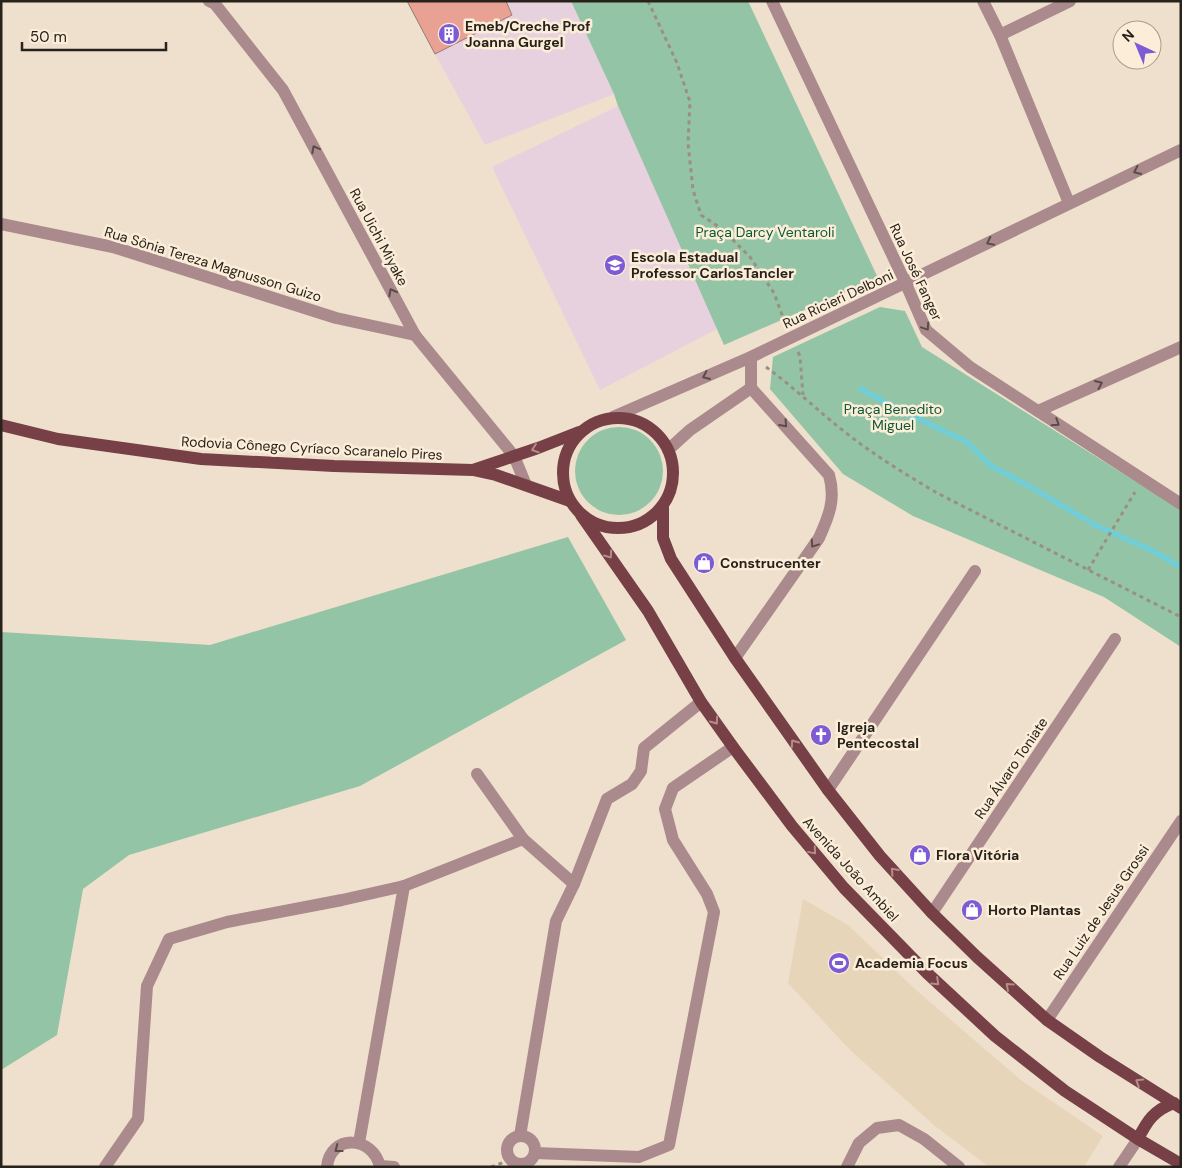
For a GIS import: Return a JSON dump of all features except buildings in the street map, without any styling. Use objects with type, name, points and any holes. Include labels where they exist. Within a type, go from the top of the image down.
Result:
[{"type":"main road","points":[[580,431],[596,422],[613,417],[632,418],[648,426],[662,438],[668,450],[674,471],[671,489],[663,506],[663,538],[671,559],[735,658],[828,790],[880,856],[932,913],[977,957],[1047,1020],[1100,1057],[1178,1103]]},
{"type":"main road","name":"Rodovia Cônego Cyríaco Scaranelo Pires","points":[[1,425],[58,439],[201,460],[473,470],[496,475],[570,501]]},
{"type":"main road","name":"Rodovia Cônego Cyríaco Scaranelo Pires","points":[[473,470],[538,448],[580,431]]},
{"type":"main road","name":"Avenida João Ambiel","points":[[580,431],[569,446],[562,464],[563,484],[570,501],[648,611],[701,702],[792,826],[844,888],[927,973],[1003,1042],[1066,1091],[1178,1163]]},
{"type":"main road","name":"Avenida João Ambiel","points":[[581,515],[596,525],[615,529],[633,526],[650,518],[663,506]]},
{"type":"main road","points":[[1138,1139],[1154,1113],[1164,1107],[1178,1103]]},
{"type":"street","name":"Rua Uichi Miyake","points":[[209,1],[215,4],[283,90],[415,334],[514,456],[526,485]]},
{"type":"street","name":"Rua José Fanger","points":[[772,1],[926,330],[970,367],[1181,504]]},
{"type":"street","points":[[983,1],[1000,35],[1069,203]]},
{"type":"street","points":[[1000,35],[1070,1]]},
{"type":"street","name":"Rua Ricieri Delboni","points":[[613,417],[792,338],[1181,150]]},
{"type":"street","name":"Rua Sônia Tereza Magnusson Guizo","points":[[1,224],[113,247],[336,318],[415,334]]},
{"type":"street","points":[[1038,412],[1181,347]]},
{"type":"street","points":[[735,658],[819,538],[827,520],[833,487],[829,474],[751,388],[751,357]]},
{"type":"street","points":[[668,450],[690,430],[751,388]]},
{"type":"street","points":[[828,790],[975,571]]},
{"type":"street","name":"Rua Álvaro Toniate","points":[[932,913],[1115,639]]},
{"type":"street","points":[[520,1136],[556,921],[574,884],[607,798],[632,784],[641,771],[644,748],[701,702]]},
{"type":"street","points":[[534,1153],[639,1157],[669,1145],[714,912],[707,894],[673,840],[665,809],[673,788],[733,747]]},
{"type":"street","points":[[477,774],[523,839],[574,884]]},
{"type":"street","name":"Rua Luiz de Jesus Grossi","points":[[1047,1020],[1181,820]]},
{"type":"street","points":[[106,1167],[138,1118],[147,986],[169,939],[227,922],[404,886],[523,839]]},
{"type":"street","points":[[359,1143],[404,886]]},
{"type":"street","points":[[847,1167],[859,1143],[877,1128],[900,1125],[924,1139],[959,1167]]},
{"type":"street","points":[[526,1137],[534,1146],[534,1153],[527,1163],[515,1163],[510,1160],[507,1148],[509,1142],[514,1138],[526,1137]]},
{"type":"street","points":[[1119,1167],[1138,1139]]},
{"type":"street","points":[[326,1167],[335,1149],[350,1142],[366,1145],[373,1151],[380,1166],[394,1167]]},
{"type":"path","points":[[648,1],[677,63],[690,102],[688,143],[694,190],[701,215],[722,229],[750,258],[774,293],[800,356],[803,395]]},
{"type":"path","points":[[751,357],[803,395],[848,435],[902,472],[937,493],[1181,617]]},
{"type":"path","points":[[1088,570],[1143,480]]},
{"type":"path","points":[[491,1167],[510,1160]]},
{"type":"shaded area","points":[[506,1],[571,1],[614,94],[485,145],[435,54],[512,15]]},
{"type":"shaded area","name":"Escola Estadual Professor CarlosTancler","points":[[618,106],[719,328],[600,390],[492,167]]},
{"type":"shaded area","points":[[803,899],[848,925],[916,990],[1022,1081],[1103,1136],[1084,1167],[989,1167],[935,1126],[849,1049],[788,983]]},
{"type":"green space","name":"Praça Darcy Ventaroli","points":[[571,1],[748,1],[878,278],[724,345]]},
{"type":"green space","name":"Praça Benedito Miguel","points":[[880,307],[905,311],[922,347],[1181,510],[1181,647],[1104,597],[913,516],[843,474],[770,389],[773,357]]},
{"type":"green space","points":[[619,427],[636,430],[650,440],[660,454],[663,471],[660,488],[650,502],[636,512],[619,515],[602,512],[588,502],[578,488],[575,471],[578,454],[588,440],[602,430]]},
{"type":"green space","points":[[568,537],[626,640],[360,786],[129,855],[83,889],[57,1035],[1,1070],[1,632],[210,645]]},
{"type":"waterway","points":[[861,389],[967,442],[991,466],[1095,525],[1153,551],[1181,567]]},
{"type":"place","name":"Emeb/Creche Prof Joanna Gurgel","points":[[449,34]]},
{"type":"place","name":"Escola Estadual Professor CarlosTancler","points":[[615,265]]},
{"type":"place","name":"Construcenter","points":[[704,563]]},
{"type":"place","name":"Igreja Pentecostal","points":[[821,735]]},
{"type":"place","name":"Flora Vitória","points":[[920,855]]},
{"type":"place","name":"Horto Plantas","points":[[972,910]]},
{"type":"place","name":"Academia Focus","points":[[839,963]]}]
